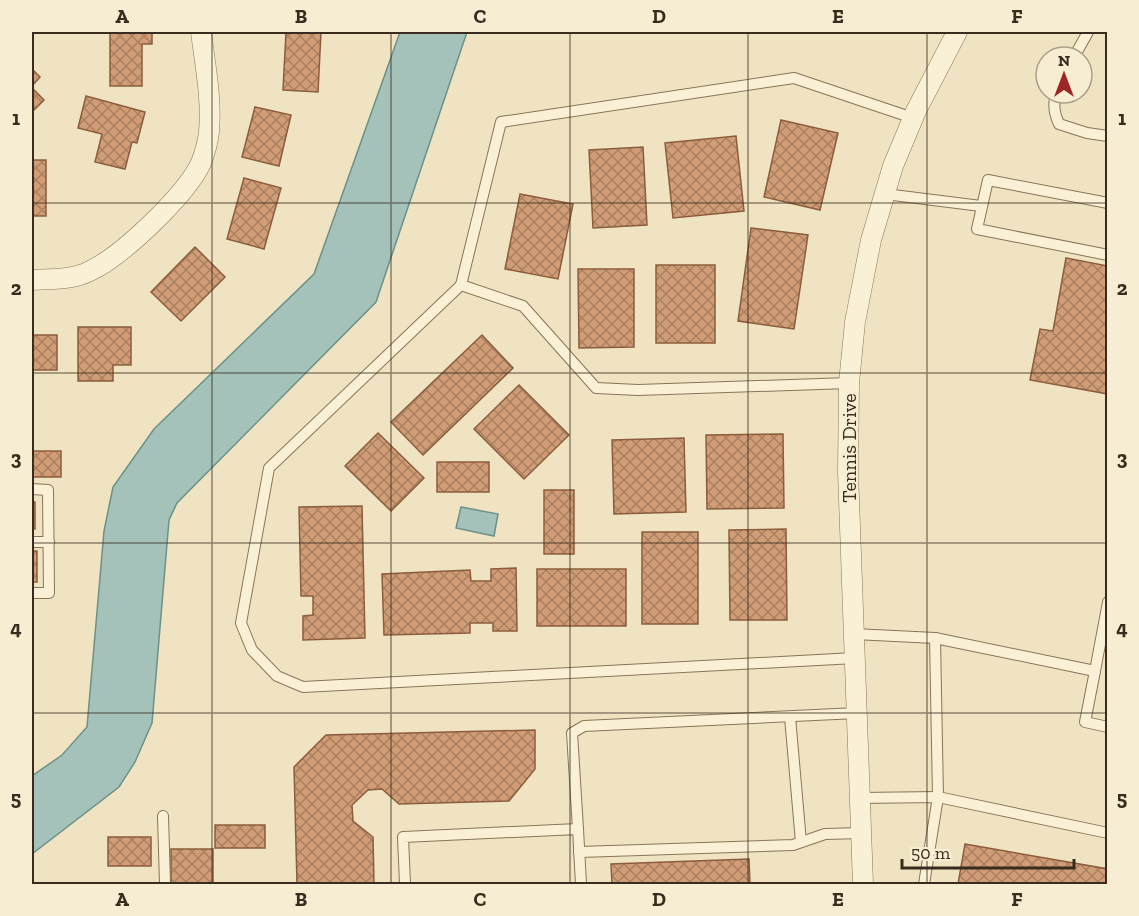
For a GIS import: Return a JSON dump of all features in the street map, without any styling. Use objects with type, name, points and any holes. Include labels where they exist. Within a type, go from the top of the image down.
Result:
[{"type":"street","points":[[32,280],[66,278],[90,272],[148,228],[186,186],[201,163],[209,133],[208,81],[201,32]]},
{"type":"street","name":"Tennis Drive","points":[[863,885],[848,472],[849,383],[855,322],[871,240],[893,166],[913,118],[957,32]]},
{"type":"lane","points":[[855,658],[303,687],[277,676],[252,650],[241,623],[269,468],[461,285],[501,122],[794,78],[913,118]]},
{"type":"lane","points":[[1053,105],[1059,124],[1086,133],[1107,136]]},
{"type":"lane","points":[[1107,202],[988,180],[977,229],[1107,255]]},
{"type":"lane","points":[[885,194],[981,206]]},
{"type":"lane","points":[[461,285],[523,306],[596,388],[638,390],[849,383]]},
{"type":"lane","points":[[32,489],[48,489],[49,542],[49,593],[32,593]]},
{"type":"lane","points":[[32,542],[49,542]]},
{"type":"lane","points":[[1107,602],[1085,722],[1107,727]]},
{"type":"lane","points":[[854,634],[935,638],[1095,671]]},
{"type":"lane","points":[[924,885],[938,797],[935,638]]},
{"type":"lane","points":[[581,885],[572,733],[584,726],[857,713]]},
{"type":"lane","points":[[790,717],[801,842]]},
{"type":"lane","points":[[860,798],[938,797],[1107,833]]},
{"type":"lane","points":[[164,816],[165,885]]},
{"type":"lane","points":[[405,885],[403,837],[578,830]]},
{"type":"lane","points":[[579,852],[793,845],[825,834],[862,833]]},
{"type":"water","points":[[400,32],[467,32],[376,302],[177,503],[169,520],[152,723],[135,762],[119,787],[32,854],[32,776],[62,755],[87,727],[104,531],[113,487],[154,429],[314,274]]},
{"type":"water","points":[[461,507],[498,514],[494,536],[456,528]]},
{"type":"building","points":[[110,32],[152,32],[152,44],[142,44],[142,86],[110,86]]},
{"type":"building","points":[[286,32],[321,32],[318,92],[283,90]]},
{"type":"building","points":[[32,69],[40,77],[32,86]]},
{"type":"building","points":[[32,88],[44,100],[32,112]]},
{"type":"building","points":[[86,96],[145,112],[137,143],[132,142],[125,169],[95,162],[102,134],[78,128]]},
{"type":"building","points":[[255,107],[291,115],[279,166],[242,157]]},
{"type":"building","points":[[781,120],[838,133],[820,210],[764,197]]},
{"type":"building","points":[[736,136],[744,211],[673,218],[665,143]]},
{"type":"building","points":[[643,147],[647,225],[593,228],[589,150]]},
{"type":"building","points":[[32,160],[46,160],[46,216],[32,216]]},
{"type":"building","points":[[244,178],[281,188],[264,249],[227,239]]},
{"type":"building","points":[[520,194],[573,204],[558,279],[505,269]]},
{"type":"building","points":[[751,228],[808,235],[794,329],[738,321]]},
{"type":"building","points":[[195,247],[225,277],[181,321],[151,292]]},
{"type":"building","points":[[1066,258],[1108,266],[1108,394],[1030,380],[1040,329],[1053,331]]},
{"type":"building","points":[[656,265],[715,265],[715,343],[656,343]]},
{"type":"building","points":[[578,269],[634,269],[634,347],[579,348]]},
{"type":"building","points":[[78,327],[131,327],[131,365],[113,365],[113,381],[78,381]]},
{"type":"building","points":[[32,335],[57,335],[57,370],[32,370]]},
{"type":"building","points":[[482,335],[513,368],[423,455],[391,422]]},
{"type":"building","points":[[519,385],[569,435],[524,479],[474,429]]},
{"type":"building","points":[[378,433],[424,478],[391,511],[345,466]]},
{"type":"building","points":[[783,434],[784,508],[707,509],[706,435]]},
{"type":"building","points":[[684,438],[686,512],[614,514],[612,440]]},
{"type":"building","points":[[32,451],[61,451],[61,477],[32,477]]},
{"type":"building","points":[[437,462],[489,462],[489,492],[437,492]]},
{"type":"building","points":[[544,490],[574,490],[574,554],[544,554]]},
{"type":"building","points":[[32,502],[35,502],[35,529],[32,529]]},
{"type":"building","points":[[362,506],[365,638],[303,640],[303,616],[313,615],[313,596],[301,596],[299,507]]},
{"type":"building","points":[[786,529],[787,620],[730,620],[729,530]]},
{"type":"building","points":[[642,532],[698,532],[698,624],[642,624]]},
{"type":"building","points":[[32,551],[37,551],[37,582],[32,582]]},
{"type":"building","points":[[516,568],[517,631],[493,631],[493,623],[470,623],[470,633],[384,635],[382,574],[470,570],[471,581],[491,581],[491,569]]},
{"type":"building","points":[[537,569],[626,569],[626,626],[537,626]]},
{"type":"building","points":[[535,730],[535,769],[509,801],[399,804],[382,789],[368,790],[352,805],[353,821],[373,837],[374,884],[297,884],[294,767],[326,735]]},
{"type":"building","points":[[215,825],[265,825],[265,848],[215,848]]},
{"type":"building","points":[[108,837],[151,837],[151,866],[108,866]]},
{"type":"building","points":[[965,844],[1108,869],[1108,884],[958,884]]},
{"type":"building","points":[[171,849],[213,849],[213,884],[171,884]]},
{"type":"building","points":[[749,859],[750,884],[612,884],[611,864]]}]
